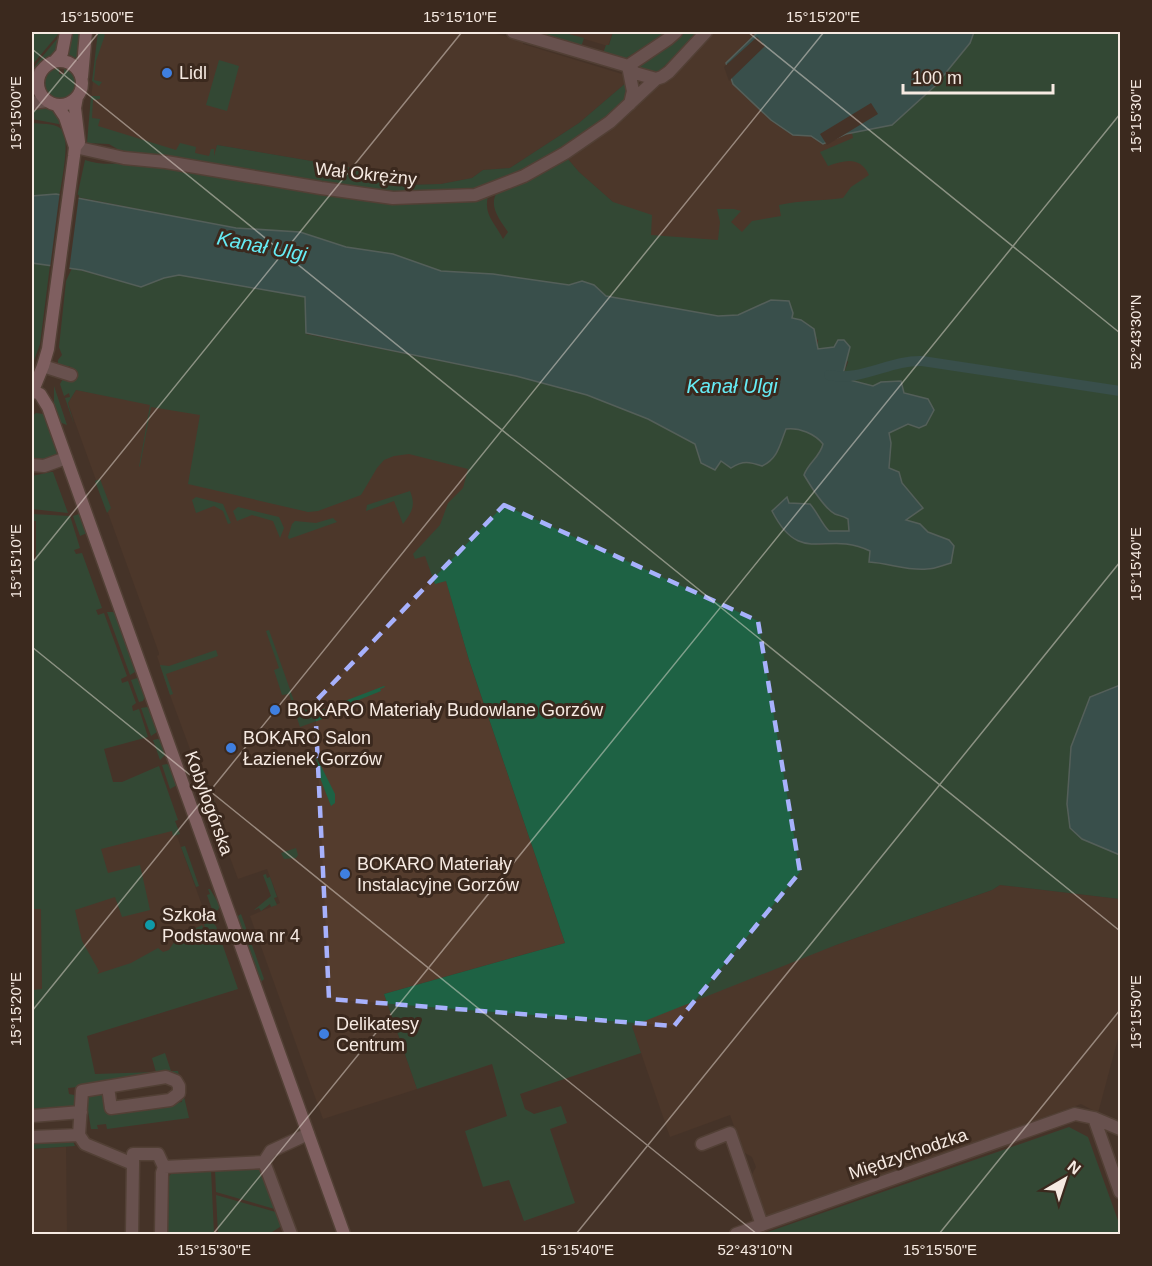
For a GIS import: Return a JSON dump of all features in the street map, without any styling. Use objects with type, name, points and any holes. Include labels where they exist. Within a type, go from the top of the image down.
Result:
[{"type":"street","points":[[32,81],[45,66],[55,61],[62,53],[66,32]]},
{"type":"street","points":[[32,392],[47,354],[74,152],[80,138],[75,108],[82,88],[86,32]]},
{"type":"street","points":[[513,32],[541,36],[599,58],[628,66],[635,74],[656,79]]},
{"type":"street","points":[[628,66],[676,32]]},
{"type":"street","name":"Wał Okrężny","points":[[74,152],[166,162],[393,198],[475,195],[524,176],[565,153],[610,122],[656,79],[669,72],[706,32]]},
{"type":"street","points":[[55,61],[71,63],[82,78]]},
{"type":"street","points":[[628,66],[633,91],[630,104]]},
{"type":"street","points":[[41,71],[39,90],[65,117],[74,152]]},
{"type":"street","points":[[32,103],[68,104],[77,97]]},
{"type":"street","points":[[43,366],[71,375]]},
{"type":"street","name":"Kobylogórska","points":[[32,392],[40,394],[44,399],[66,458],[344,1234]]},
{"type":"street","points":[[32,465],[44,466],[66,458]]},
{"type":"street","points":[[108,1087],[111,1108],[170,1100],[179,1093],[176,1081],[166,1077],[82,1091],[79,1136],[84,1144],[133,1164]]},
{"type":"street","points":[[32,1116],[81,1112]]},
{"type":"street","name":"Międzychodzka","points":[[736,1234],[1075,1114],[1094,1118]]},
{"type":"street","points":[[1094,1118],[1120,1129]]},
{"type":"street","points":[[1094,1118],[1120,1192]]},
{"type":"street","points":[[702,1144],[730,1133],[762,1225]]},
{"type":"street","points":[[264,1161],[271,1151],[308,1134]]},
{"type":"street","points":[[32,1137],[79,1136]]},
{"type":"street","points":[[132,1234],[133,1154],[158,1154],[164,1167],[161,1234]]},
{"type":"street","points":[[164,1167],[264,1161]]},
{"type":"street","points":[[264,1161],[291,1234]]},
{"type":"highlighted area","points":[[504,505],[758,621],[800,872],[674,1026],[329,999],[315,702]]},
{"type":"shaded area","points":[[98,32],[489,32],[622,74],[627,82],[579,123],[510,168],[483,170],[472,178],[441,184],[408,185],[394,175],[217,145],[213,162],[88,129]]},
{"type":"shaded area","points":[[561,32],[613,32],[608,46]]},
{"type":"shaded area","points":[[709,32],[758,32],[726,63],[793,135],[811,136],[823,144],[846,134],[892,125],[867,196],[652,261],[613,202],[579,172],[567,158],[623,120],[662,77]]},
{"type":"shaded area","points":[[76,390],[498,469],[444,573],[469,660],[565,943],[384,994],[417,1089],[323,1119],[250,916],[280,903],[267,869],[238,879],[170,695],[157,656],[159,653],[68,403]]},
{"type":"shaded area","points":[[165,803],[233,991],[32,990],[32,909],[40,909],[40,843]]},
{"type":"shaded area","points":[[1000,885],[1120,899],[1120,1031],[1098,1113],[1081,1104],[769,1216],[762,1213],[751,1176],[756,1167],[752,1157],[743,1152],[730,1115],[670,1137],[629,1018],[992,890]]},
{"type":"shaded area","points":[[66,1147],[67,1234],[32,1234],[32,1149]]},
{"type":"green space","points":[[32,32],[60,32],[32,65]]},
{"type":"green space","points":[[71,32],[80,32],[78,59],[68,54]]},
{"type":"green space","points":[[98,32],[105,35],[96,61],[94,80],[102,82],[99,86],[92,81]]},
{"type":"green space","points":[[543,32],[561,32],[584,38],[580,50],[541,37]]},
{"type":"green space","points":[[613,32],[667,32],[620,62],[602,56]]},
{"type":"green space","points":[[676,32],[700,32],[656,74],[628,66]]},
{"type":"green space","points":[[974,32],[1120,32],[1120,899],[1000,885],[992,890],[836,945],[632,1026],[641,1053],[520,1094],[525,1109],[534,1114],[561,1106],[567,1123],[550,1129],[575,1203],[524,1221],[509,1180],[483,1187],[465,1131],[507,1116],[492,1064],[417,1089],[384,994],[565,943],[469,660],[446,581],[435,584],[425,556],[415,559],[413,554],[440,525],[448,503],[463,488],[468,469],[409,454],[394,456],[384,460],[377,468],[361,495],[318,511],[308,512],[188,484],[200,415],[151,407],[139,467],[150,405],[76,390],[68,403],[74,424],[65,398],[70,397],[69,393],[64,396],[60,384],[64,377],[72,378],[70,366],[58,367],[58,360],[62,355],[59,347],[66,281],[72,268],[141,287],[179,275],[305,297],[306,334],[516,376],[587,394],[648,419],[695,444],[701,463],[732,462],[762,466],[775,455],[786,429],[801,430],[816,437],[823,444],[821,452],[810,464],[843,516],[848,519],[850,531],[829,531],[803,505],[789,503],[787,498],[772,511],[818,545],[851,544],[870,551],[869,562],[912,569],[933,568],[950,563],[954,546],[949,540],[928,532],[920,524],[905,520],[923,508],[889,468],[891,443],[889,432],[908,424],[919,428],[901,381],[881,382],[873,386],[842,378],[848,362],[834,347],[818,349],[818,340],[792,318],[793,313],[789,301],[771,300],[738,315],[718,316],[606,296],[594,285],[582,281],[569,285],[493,274],[440,271],[393,254],[346,247],[300,232],[236,228],[77,197],[85,160],[107,164],[145,163],[407,202],[454,202],[488,196],[487,209],[503,239],[508,232],[495,211],[496,194],[500,189],[537,176],[567,158],[579,172],[613,202],[652,215],[651,235],[718,240],[720,222],[717,209],[741,211],[731,222],[742,232],[752,221],[781,216],[779,205],[843,198],[851,187],[869,175],[857,162],[846,161],[828,166],[820,152],[853,138],[852,133],[892,125],[970,43]]},
{"type":"green space","points":[[62,33],[59,48],[32,73],[32,69]]},
{"type":"green space","points":[[219,60],[239,66],[227,111],[206,105]]},
{"type":"green space","points":[[59,66],[59,74],[64,74],[64,66],[71,70],[76,79],[73,93],[65,98],[51,95],[44,83],[45,76],[50,70]]},
{"type":"green space","points":[[627,82],[629,100],[610,122],[548,161],[479,190],[410,196],[163,159],[119,150],[109,144],[87,143],[91,96],[100,96],[100,99],[93,100],[92,118],[100,119],[98,126],[176,150],[180,143],[196,147],[195,153],[209,156],[211,149],[214,149],[214,156],[217,145],[394,175],[410,179],[408,185],[441,184],[472,178],[483,170],[510,168],[579,123]]},
{"type":"green space","points":[[32,106],[51,109],[64,125],[32,119]]},
{"type":"green space","points":[[32,123],[54,125],[63,132],[66,149],[60,194],[32,196]]},
{"type":"green space","points":[[32,263],[50,265],[40,344],[32,366]]},
{"type":"green space","points":[[54,386],[67,425],[59,422],[54,404]]},
{"type":"green space","points":[[36,413],[43,414],[46,418],[58,452],[46,461],[32,461],[32,416]]},
{"type":"green space","points":[[53,472],[68,513],[32,509],[32,476]]},
{"type":"green space","points":[[100,479],[111,508],[107,513],[95,481]]},
{"type":"green space","points":[[410,491],[413,501],[412,509],[403,524],[394,501],[366,511],[367,505]]},
{"type":"green space","points":[[196,497],[223,504],[231,523],[228,524],[223,511],[214,506],[196,513],[192,500]]},
{"type":"green space","points":[[238,507],[279,517],[284,528],[280,538],[273,521],[252,515],[237,521],[233,511]]},
{"type":"green space","points":[[32,514],[70,516],[80,548],[74,550],[76,554],[82,553],[102,608],[96,610],[98,615],[104,613],[127,676],[121,679],[122,683],[128,681],[136,703],[132,706],[133,711],[139,709],[148,737],[104,749],[113,782],[122,782],[159,766],[178,820],[175,821],[180,834],[173,836],[172,831],[101,849],[108,873],[140,865],[150,910],[122,917],[115,897],[75,910],[82,941],[99,971],[97,974],[131,963],[158,948],[163,952],[169,950],[176,939],[202,925],[209,938],[204,924],[211,921],[216,926],[238,989],[87,1036],[95,1074],[156,1072],[152,1058],[165,1053],[171,1071],[178,1071],[189,1118],[107,1129],[106,1124],[97,1125],[98,1129],[91,1129],[87,1095],[102,1093],[106,1113],[182,1102],[176,1076],[68,1088],[69,1094],[74,1095],[78,1102],[75,1107],[32,1112],[32,990],[42,989],[41,909],[32,909],[32,560],[36,559],[36,521],[32,521]]},
{"type":"green space","points":[[79,514],[87,533],[80,536],[73,516]]},
{"type":"green space","points":[[333,518],[337,522],[289,539],[288,537],[295,521],[316,523]]},
{"type":"green space","points":[[107,612],[113,612],[117,616],[136,668],[135,672],[130,675]]},
{"type":"green space","points":[[269,630],[294,701],[307,710],[316,712],[385,687],[380,689],[381,691],[324,714],[325,718],[300,727],[289,694],[282,695],[274,670],[279,668],[266,631]]},
{"type":"green space","points":[[216,650],[218,656],[166,674],[173,694],[170,695],[160,665],[169,666]]},
{"type":"green space","points":[[137,678],[145,696],[143,701],[139,702],[131,680]]},
{"type":"green space","points":[[147,707],[153,715],[157,729],[157,732],[151,736],[141,708]]},
{"type":"green space","points":[[153,740],[162,741],[166,754],[160,760]]},
{"type":"green space","points":[[317,758],[335,794],[335,803],[331,806],[313,760]]},
{"type":"green space","points":[[162,765],[170,766],[177,785],[170,789]]},
{"type":"green space","points":[[200,777],[203,786],[208,784],[226,834],[224,838],[212,808],[208,809]]},
{"type":"green space","points":[[185,846],[199,886],[196,887],[181,847]]},
{"type":"green space","points":[[296,848],[298,855],[296,858],[284,859],[281,853]]},
{"type":"green space","points":[[266,874],[267,878],[270,877],[277,897],[274,898],[277,905],[271,907],[270,904],[261,911],[259,908],[254,910],[271,896],[263,875]]},
{"type":"green space","points":[[208,889],[220,906],[213,912],[207,895],[210,894]]},
{"type":"green space","points":[[241,914],[264,979],[260,983],[238,921],[238,916]]},
{"type":"green space","points":[[1069,1127],[1088,1137],[1120,1226],[1120,1234],[762,1234]]},
{"type":"green space","points":[[72,1139],[75,1146],[32,1149],[32,1140]]},
{"type":"green space","points":[[261,1168],[278,1210],[216,1192],[215,1170]]},
{"type":"green space","points":[[211,1170],[214,1234],[165,1234],[167,1178],[174,1171]]},
{"type":"green space","points":[[216,1195],[279,1213],[283,1225],[269,1234],[218,1234]]},
{"type":"water","points":[[758,32],[974,32],[970,43],[935,86],[892,125],[846,134],[823,144],[811,136],[793,135],[771,120],[733,84],[726,63]]},
{"type":"water","name":"Kanał Ulgi","points":[[56,194],[236,228],[300,232],[346,247],[393,254],[441,271],[493,274],[569,285],[582,281],[594,285],[606,296],[718,316],[738,315],[771,300],[789,301],[793,313],[792,318],[801,320],[814,329],[818,349],[834,347],[838,340],[844,340],[850,347],[842,378],[873,386],[881,382],[901,381],[904,393],[928,399],[934,410],[926,425],[919,428],[908,424],[889,433],[891,443],[889,468],[899,472],[902,483],[923,508],[906,520],[920,524],[928,532],[949,540],[954,546],[951,563],[930,569],[905,568],[869,562],[870,551],[854,545],[804,543],[793,538],[772,511],[787,497],[789,503],[810,504],[829,531],[849,531],[848,519],[835,514],[827,507],[804,475],[823,444],[816,437],[801,430],[786,429],[775,455],[762,466],[746,463],[731,468],[721,461],[715,470],[701,463],[695,444],[648,419],[587,395],[516,376],[306,333],[305,297],[179,275],[141,287],[82,270],[32,263],[32,196]]},
{"type":"water","points":[[1120,685],[1120,855],[1082,839],[1070,828],[1067,804],[1071,747],[1090,697]]},
{"type":"pier","points":[[757,37],[765,46],[729,81],[724,67]]},
{"type":"pier","points":[[871,103],[878,114],[827,145],[820,134]]},
{"type":"pier","points":[[60,191],[79,195],[69,271],[50,268]]},
{"type":"waterway","name":"Kanał Ulgi","points":[[829,375],[852,376],[898,364],[922,361],[1120,391]]},
{"type":"place","name":"Lidl","points":[[167,73]]},
{"type":"place","name":"BOKARO Materiały Budowlane Gorzów","points":[[275,710]]},
{"type":"place","name":"BOKARO Salon Łazienek Gorzów","points":[[231,748]]},
{"type":"place","name":"BOKARO Materiały Instalacyjne Gorzów","points":[[345,874]]},
{"type":"place","name":"Szkoła Podstawowa nr 4","points":[[150,925]]},
{"type":"place","name":"Delikatesy Centrum","points":[[324,1034]]}]
